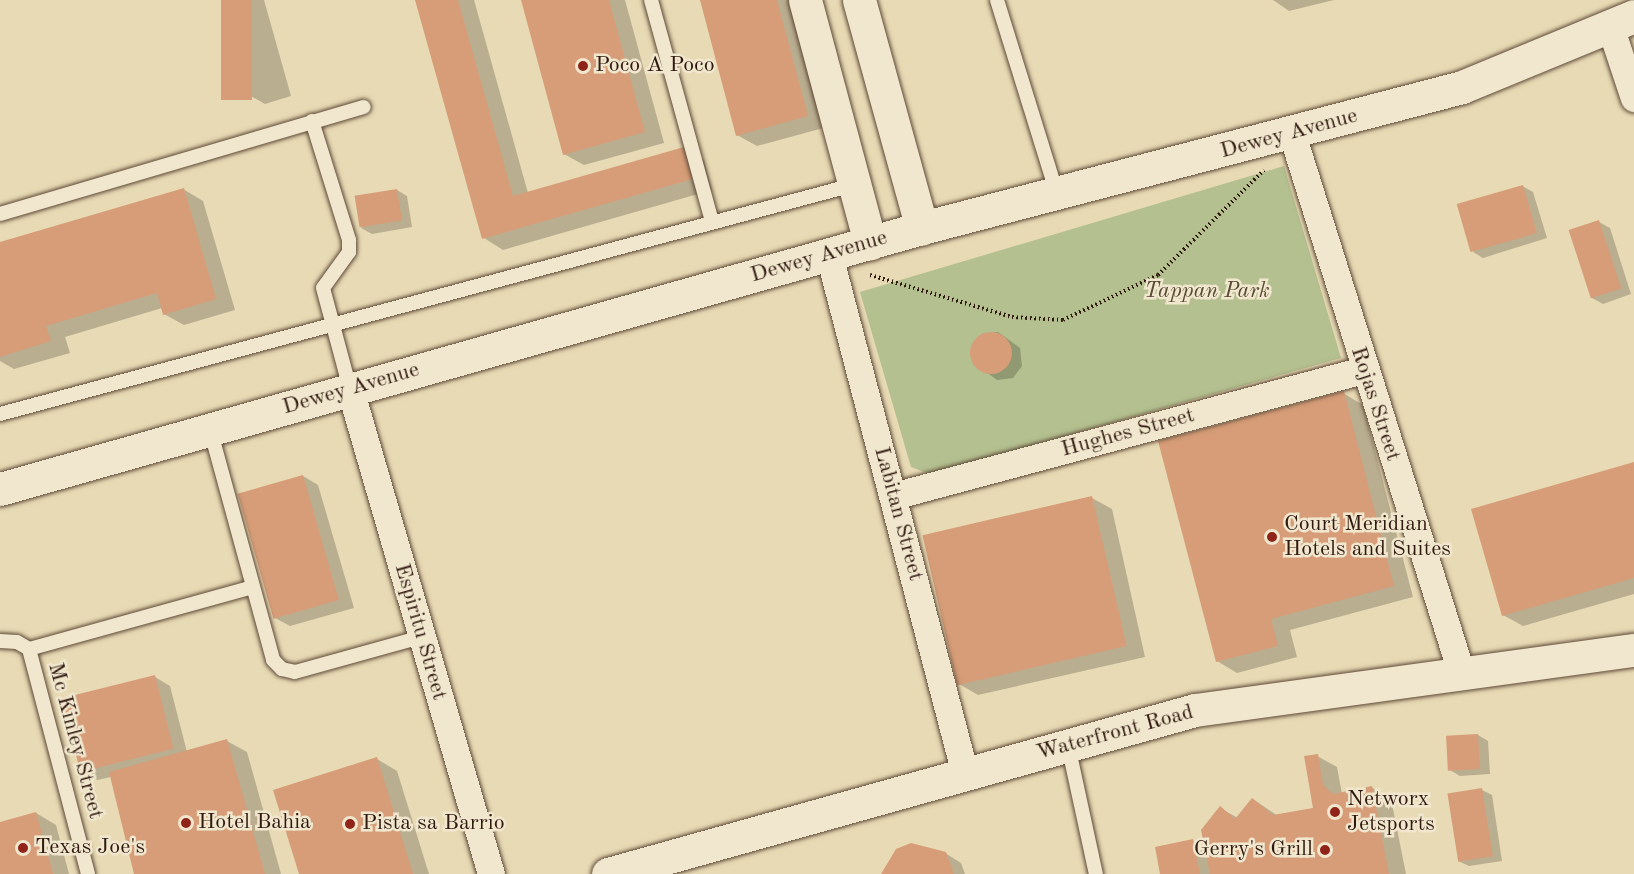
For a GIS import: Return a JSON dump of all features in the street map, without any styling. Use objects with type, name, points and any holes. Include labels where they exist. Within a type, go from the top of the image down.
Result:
[{"type":"main road","points":[[806,0],[870,243]]},
{"type":"main road","points":[[859,0],[922,228]]},
{"type":"main road","name":"Dewey Avenue","points":[[0,489],[922,228],[1292,134],[1462,87],[1622,21]]},
{"type":"main road","name":"Waterfront Road","points":[[608,874],[1195,710],[1634,650]]},
{"type":"street","points":[[1622,21],[1634,98]]},
{"type":"street","name":"Rojas Street","points":[[1292,134],[1364,370],[1461,672]]},
{"type":"street","name":"Labitan Street","points":[[829,255],[965,774]]},
{"type":"street","name":"Hughes Street","points":[[893,496],[1364,370]]},
{"type":"street","name":"Espiritu Street","points":[[350,389],[491,874]]},
{"type":"lane","points":[[651,0],[712,222]]},
{"type":"lane","points":[[997,0],[1057,194]]},
{"type":"lane","points":[[0,214],[364,107]]},
{"type":"lane","points":[[312,121],[349,240],[349,252],[323,288],[350,389]]},
{"type":"lane","points":[[0,414],[854,185]]},
{"type":"lane","points":[[210,429],[273,660],[282,669],[295,672],[422,637]]},
{"type":"lane","points":[[29,649],[252,587]]},
{"type":"lane","name":"Mc Kinley Street","points":[[0,641],[17,642],[29,649],[87,874]]},
{"type":"lane","points":[[1068,745],[1096,874]]},
{"type":"path","points":[[829,255],[884,283],[1012,318],[1063,320],[1158,275],[1252,185],[1292,134]]},
{"type":"green space","name":"Tappan Park","points":[[1284,166],[1341,358],[930,474],[911,467],[860,292]]},
{"type":"building","points":[[221,0],[252,0],[252,100],[221,100]]},
{"type":"building","points":[[415,0],[458,0],[513,196],[684,147],[693,179],[482,239]]},
{"type":"building","name":"Poco A Poco","points":[[521,0],[609,0],[645,132],[563,155]]},
{"type":"building","points":[[700,0],[777,0],[808,116],[736,136]]},
{"type":"building","points":[[1523,185],[1537,233],[1470,252],[1457,204]]},
{"type":"building","points":[[184,188],[216,299],[163,315],[157,293],[46,326],[51,341],[0,357],[0,242]]},
{"type":"building","points":[[397,189],[402,221],[360,227],[355,196]]},
{"type":"building","points":[[1599,220],[1621,288],[1591,298],[1569,230]]},
{"type":"building","points":[[991,332],[999,333],[1006,338],[1011,345],[1011,361],[1006,368],[999,373],[991,374],[983,373],[976,368],[971,361],[970,353],[971,345],[976,338],[983,333]]},
{"type":"building","points":[[1344,391],[1394,586],[1271,619],[1278,646],[1216,662],[1158,441]]},
{"type":"building","points":[[1634,462],[1634,578],[1502,616],[1471,509]]},
{"type":"building","points":[[303,475],[339,600],[273,619],[238,494]]},
{"type":"building","points":[[1092,496],[1127,646],[957,685],[922,535]]},
{"type":"building","points":[[155,675],[173,749],[80,772],[62,698]]},
{"type":"building","points":[[1478,734],[1480,769],[1448,771],[1446,736]]},
{"type":"building","name":"Hotel Bahia","points":[[227,739],[265,874],[134,874],[109,772]]},
{"type":"building","name":"Networx Jetsports","points":[[1318,754],[1323,785],[1333,794],[1372,786],[1389,874],[1210,874],[1201,830],[1220,806],[1235,819],[1252,798],[1273,815],[1313,808],[1304,756]]},
{"type":"building","points":[[377,757],[413,874],[299,874],[273,790]]},
{"type":"building","points":[[1482,788],[1493,856],[1458,862],[1447,793]]},
{"type":"building","name":"Texas Joe's","points":[[36,812],[53,874],[0,874],[0,822]]},
{"type":"building","points":[[1193,839],[1200,874],[1160,874],[1155,847]]},
{"type":"building","points":[[911,843],[946,852],[954,874],[881,874],[896,849]]},
{"type":"place","name":"Poco A Poco","points":[[583,66]]},
{"type":"place","name":"Court Meridian Hotels and Suites","points":[[1272,537]]},
{"type":"place","name":"Networx Jetsports","points":[[1335,812]]},
{"type":"place","name":"Hotel Bahia","points":[[186,823]]},
{"type":"place","name":"Pista sa Barrio","points":[[350,824]]},
{"type":"place","name":"Texas Joe's","points":[[23,848]]},
{"type":"place","name":"Gerry's Grill","points":[[1325,850]]}]
